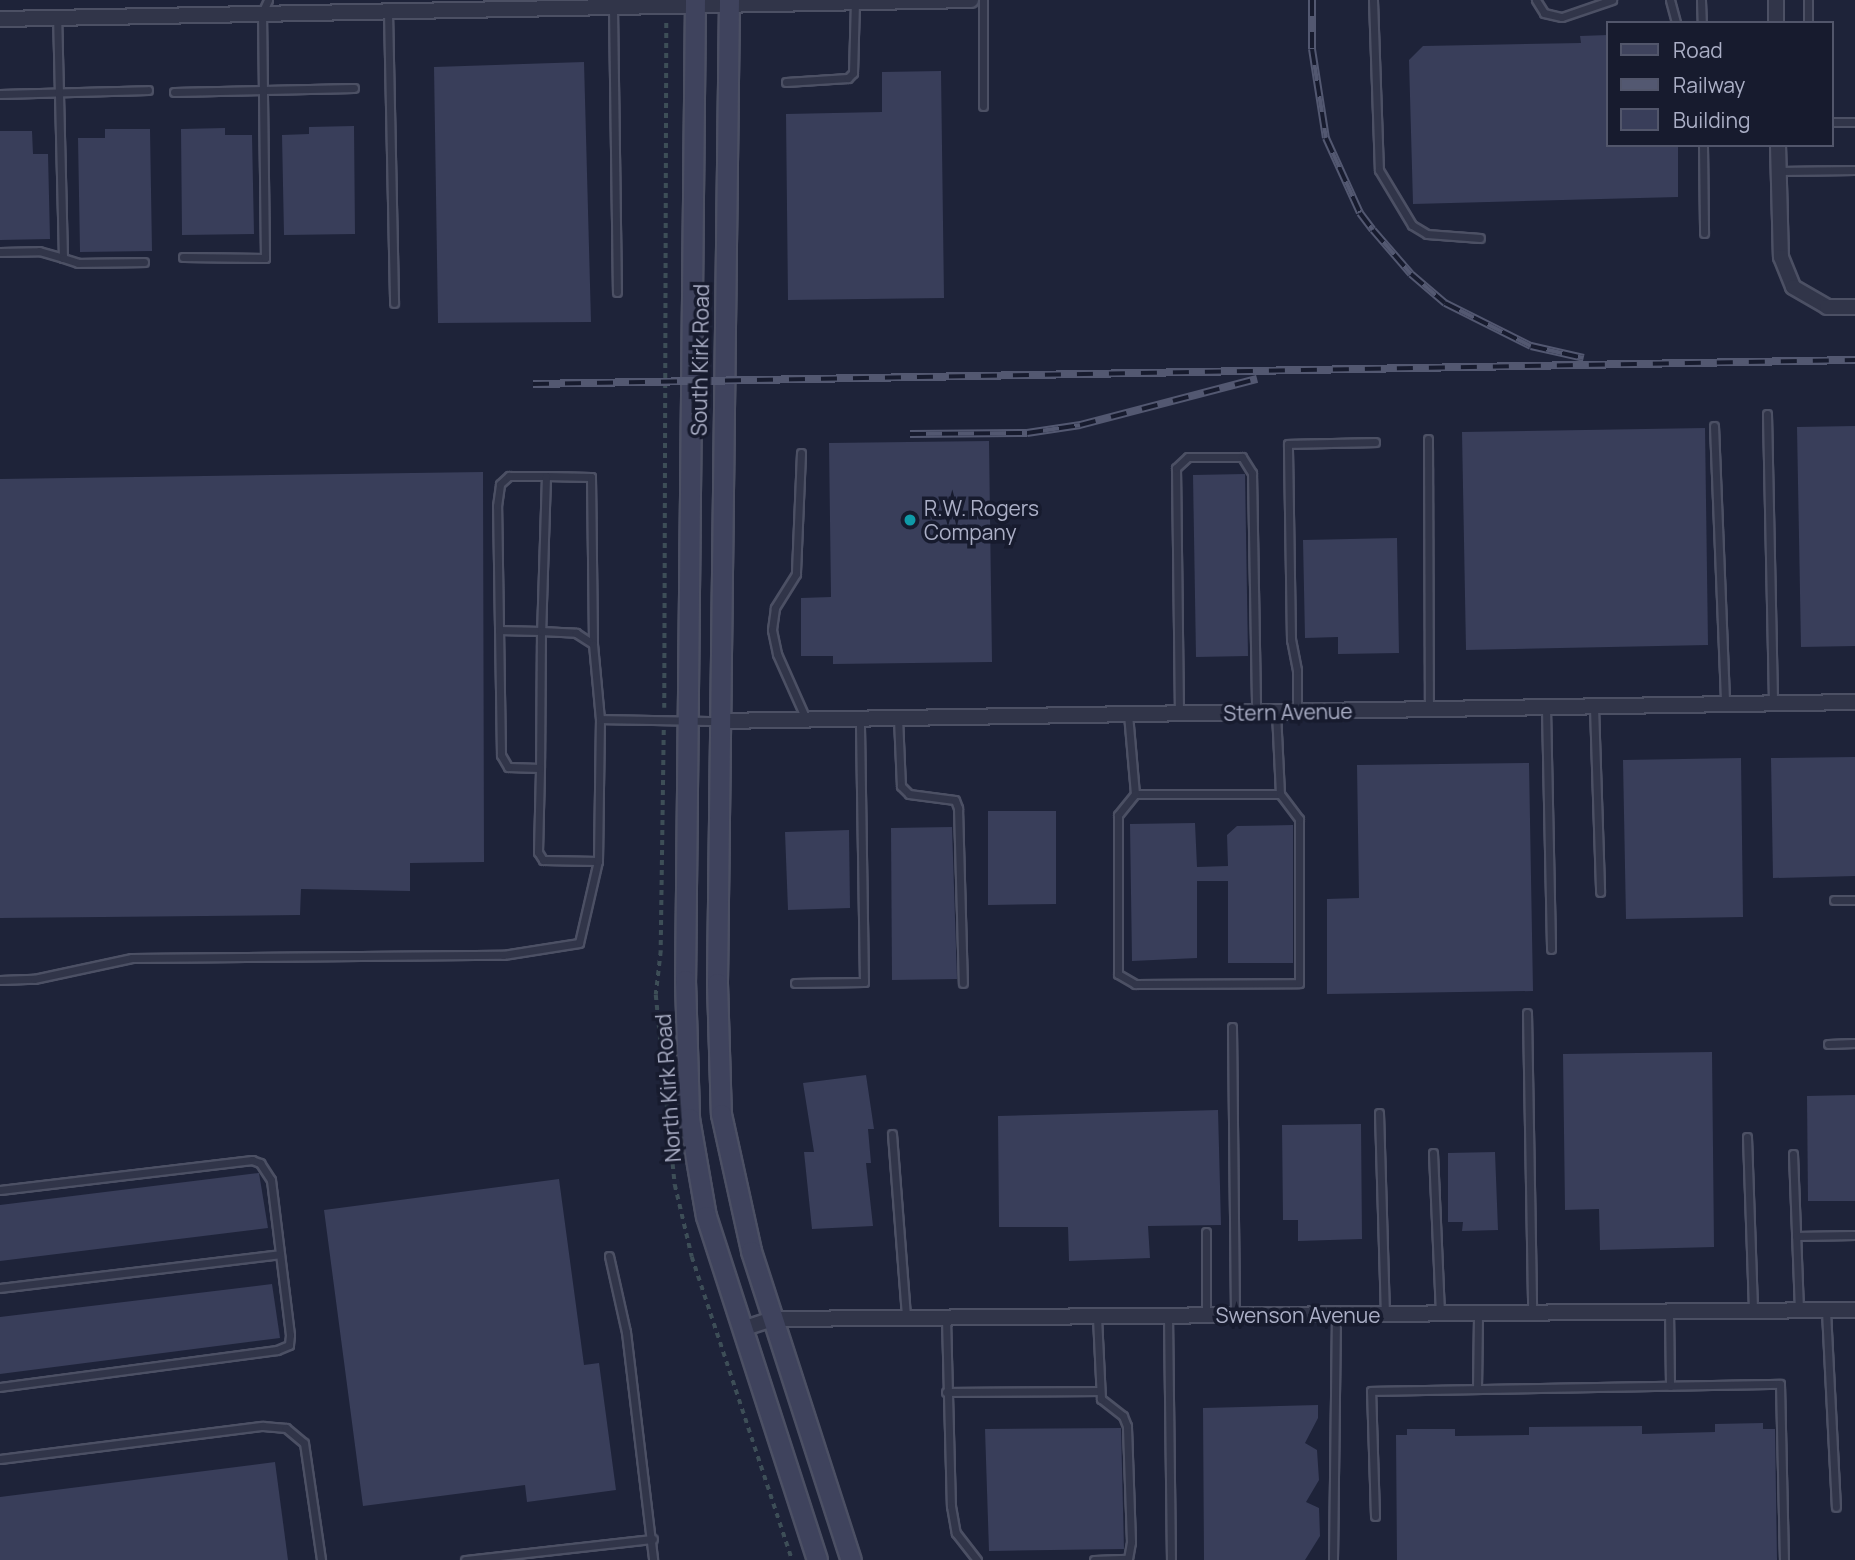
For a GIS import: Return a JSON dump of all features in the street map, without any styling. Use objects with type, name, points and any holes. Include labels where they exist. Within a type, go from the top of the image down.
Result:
[{"type":"main road","name":"South Kirk Road","points":[[688,720],[695,2]]},
{"type":"main road","name":"South Kirk Road","points":[[720,721],[729,2]]},
{"type":"main road","name":"North Kirk Road","points":[[688,720],[685,1029],[689,1118],[706,1216],[817,1560]]},
{"type":"main road","points":[[720,721],[717,983],[722,1114],[738,1208],[851,1560]]},
{"type":"street","points":[[0,19],[265,6],[388,11],[531,4],[613,7],[695,2],[971,0]]},
{"type":"street","points":[[1776,0],[1776,21]]},
{"type":"street","points":[[1779,147],[1780,257],[1793,287],[1827,307],[1854,306]]},
{"type":"street","name":"Stern Avenue","points":[[720,721],[1855,702]]},
{"type":"street","name":"Swenson Avenue","points":[[742,1329],[773,1319],[1855,1310]]},
{"type":"lane","points":[[983,0],[983,106]]},
{"type":"lane","points":[[1373,0],[1376,155],[1383,179],[1412,225],[1427,234],[1480,238]]},
{"type":"lane","points":[[1536,0],[1544,13],[1553,17],[1583,12],[1612,0]]},
{"type":"lane","points":[[1670,0],[1675,21]]},
{"type":"lane","points":[[1701,0],[1702,21]]},
{"type":"lane","points":[[1808,0],[1808,21]]},
{"type":"lane","points":[[786,82],[848,78],[853,72],[855,2]]},
{"type":"lane","points":[[183,257],[265,258],[265,6]]},
{"type":"lane","points":[[613,7],[617,292]]},
{"type":"lane","points":[[388,11],[394,303]]},
{"type":"lane","points":[[57,18],[63,258]]},
{"type":"lane","points":[[174,92],[354,88]]},
{"type":"lane","points":[[0,93],[148,90]]},
{"type":"lane","points":[[1834,122],[1855,122]]},
{"type":"lane","points":[[1703,147],[1704,233]]},
{"type":"lane","points":[[1779,171],[1855,170]]},
{"type":"lane","points":[[0,252],[39,251],[78,263],[144,262]]},
{"type":"lane","points":[[1767,414],[1773,703]]},
{"type":"lane","points":[[1714,426],[1725,704]]},
{"type":"lane","points":[[1428,439],[1429,709]]},
{"type":"lane","points":[[1297,711],[1297,670],[1291,640],[1288,444],[1375,442]]},
{"type":"lane","points":[[801,453],[796,574],[775,608],[772,630],[777,654],[807,719]]},
{"type":"lane","points":[[1179,713],[1176,468],[1188,457],[1242,457],[1251,473],[1256,712]]},
{"type":"lane","points":[[0,980],[34,979],[132,958],[503,955],[579,943],[598,861],[600,719],[593,644],[591,477],[509,476],[500,484],[501,755],[508,766],[540,768]]},
{"type":"lane","points":[[546,476],[538,852],[543,860],[598,861]]},
{"type":"lane","points":[[499,630],[576,633],[593,644]]},
{"type":"lane","points":[[1594,706],[1600,892]]},
{"type":"lane","points":[[1546,707],[1551,949]]},
{"type":"lane","points":[[1128,714],[1135,794],[1118,815],[1118,974],[1135,984],[1299,983],[1299,819],[1280,794],[1276,712]]},
{"type":"lane","points":[[898,718],[901,786],[909,794],[955,800],[958,808],[963,983]]},
{"type":"lane","points":[[600,719],[720,721]]},
{"type":"lane","points":[[795,983],[864,982],[860,719]]},
{"type":"lane","points":[[1135,794],[1280,794]]},
{"type":"lane","points":[[1834,900],[1855,900]]},
{"type":"lane","points":[[1527,1013],[1532,1313]]},
{"type":"lane","points":[[1232,1027],[1235,1315]]},
{"type":"lane","points":[[1828,1044],[1855,1043]]},
{"type":"lane","points":[[1379,1113],[1385,1314]]},
{"type":"lane","points":[[892,1134],[906,1318]]},
{"type":"lane","points":[[1747,1137],[1753,1311]]},
{"type":"lane","points":[[1433,1153],[1440,1314]]},
{"type":"lane","points":[[1793,1154],[1799,1310]]},
{"type":"lane","points":[[0,1190],[251,1160],[268,1171],[289,1345],[277,1350],[0,1387]]},
{"type":"lane","points":[[1206,1232],[1206,1315]]},
{"type":"lane","points":[[1797,1236],[1855,1235]]},
{"type":"lane","points":[[0,1288],[280,1254]]},
{"type":"lane","points":[[609,1256],[626,1332],[653,1539],[653,1560]]},
{"type":"lane","points":[[1826,1310],[1836,1507]]},
{"type":"lane","points":[[1669,1312],[1670,1386]]},
{"type":"lane","points":[[1477,1389],[1478,1313]]},
{"type":"lane","points":[[1334,1560],[1336,1315]]},
{"type":"lane","points":[[1168,1316],[1171,1560]]},
{"type":"lane","points":[[1094,1560],[1128,1559],[1131,1542],[1127,1426],[1123,1416],[1101,1399],[1097,1317]]},
{"type":"lane","points":[[946,1318],[946,1392],[956,1533],[977,1560]]},
{"type":"lane","points":[[1375,1516],[1371,1391],[1780,1384],[1784,1560]]},
{"type":"lane","points":[[946,1392],[1099,1391]]},
{"type":"lane","points":[[0,1459],[263,1426],[286,1428],[304,1443],[321,1560]]},
{"type":"lane","points":[[464,1560],[653,1539]]},
{"type":"building","points":[[1606,35],[1606,147],[1678,147],[1678,197],[1413,204],[1409,60],[1423,46],[1581,43],[1580,36]]},
{"type":"building","points":[[584,62],[591,322],[438,323],[434,67]]},
{"type":"building","points":[[941,71],[944,298],[788,300],[786,114],[882,112],[882,72]]},
{"type":"building","points":[[354,126],[355,234],[284,235],[282,135],[309,134],[309,127]]},
{"type":"building","points":[[225,128],[225,135],[252,135],[254,234],[182,235],[181,129]]},
{"type":"building","points":[[105,129],[150,129],[152,251],[80,252],[78,138],[105,138]]},
{"type":"building","points":[[0,131],[32,131],[33,154],[48,154],[50,239],[0,240]]},
{"type":"building","points":[[1855,426],[1855,646],[1801,647],[1797,427]]},
{"type":"building","points":[[1705,428],[1708,645],[1466,650],[1462,432]]},
{"type":"building","name":"R.W. Rogers Company","points":[[989,441],[992,662],[833,664],[833,656],[801,656],[801,598],[831,597],[829,443]]},
{"type":"building","points":[[483,472],[484,862],[410,863],[410,891],[301,889],[300,915],[0,918],[0,479]]},
{"type":"building","points":[[1245,474],[1248,656],[1196,657],[1193,475]]},
{"type":"building","points":[[1397,538],[1399,653],[1338,654],[1338,637],[1305,638],[1303,540]]},
{"type":"building","points":[[1855,757],[1855,876],[1773,878],[1771,758]]},
{"type":"building","points":[[1741,758],[1743,917],[1626,919],[1623,760]]},
{"type":"building","points":[[1529,763],[1533,991],[1327,994],[1327,899],[1359,898],[1357,765]]},
{"type":"building","points":[[988,811],[1056,811],[1056,904],[988,905]]},
{"type":"building","points":[[1195,823],[1197,867],[1228,866],[1227,835],[1237,826],[1293,825],[1293,963],[1228,963],[1228,881],[1197,881],[1197,958],[1132,961],[1130,824]]},
{"type":"building","points":[[952,827],[957,979],[892,980],[891,828]]},
{"type":"building","points":[[849,830],[850,908],[788,910],[785,832]]},
{"type":"building","points":[[1712,1052],[1714,1247],[1600,1250],[1599,1209],[1565,1210],[1563,1054]]},
{"type":"building","points":[[866,1075],[874,1129],[868,1129],[871,1163],[866,1163],[873,1226],[812,1229],[804,1152],[814,1152],[803,1083]]},
{"type":"building","points":[[1855,1095],[1855,1201],[1808,1201],[1807,1096]]},
{"type":"building","points":[[1218,1110],[1221,1225],[1148,1226],[1150,1258],[1069,1261],[1068,1227],[999,1227],[998,1116]]},
{"type":"building","points":[[1361,1124],[1362,1239],[1298,1241],[1298,1220],[1283,1220],[1282,1125]]},
{"type":"building","points":[[1495,1152],[1498,1230],[1462,1231],[1463,1222],[1448,1222],[1448,1153]]},
{"type":"building","points":[[259,1173],[268,1228],[0,1261],[0,1205]]},
{"type":"building","points":[[559,1179],[584,1365],[599,1363],[616,1490],[527,1502],[525,1485],[363,1506],[324,1210]]},
{"type":"building","points":[[272,1284],[280,1338],[0,1374],[0,1317]]},
{"type":"building","points":[[1318,1405],[1318,1418],[1305,1443],[1317,1450],[1319,1480],[1306,1502],[1319,1508],[1320,1536],[1305,1560],[1204,1560],[1203,1408]]},
{"type":"building","points":[[1763,1423],[1763,1429],[1775,1429],[1777,1560],[1397,1560],[1396,1435],[1407,1435],[1407,1429],[1455,1429],[1455,1436],[1529,1435],[1529,1427],[1642,1426],[1642,1434],[1715,1432],[1715,1424]]},
{"type":"building","points":[[1121,1428],[1124,1549],[989,1551],[985,1429]]},
{"type":"building","points":[[275,1462],[288,1560],[0,1560],[0,1497]]},
{"type":"railway","points":[[1312,0],[1312,49],[1326,138],[1360,213],[1411,274],[1445,303],[1531,346],[1584,358]]},
{"type":"railway","points":[[533,384],[1855,360]]},
{"type":"railway","points":[[910,434],[1027,433],[1080,425],[1257,379]]},
{"type":"place","name":"R.W. Rogers Company","points":[[910,520]]}]
